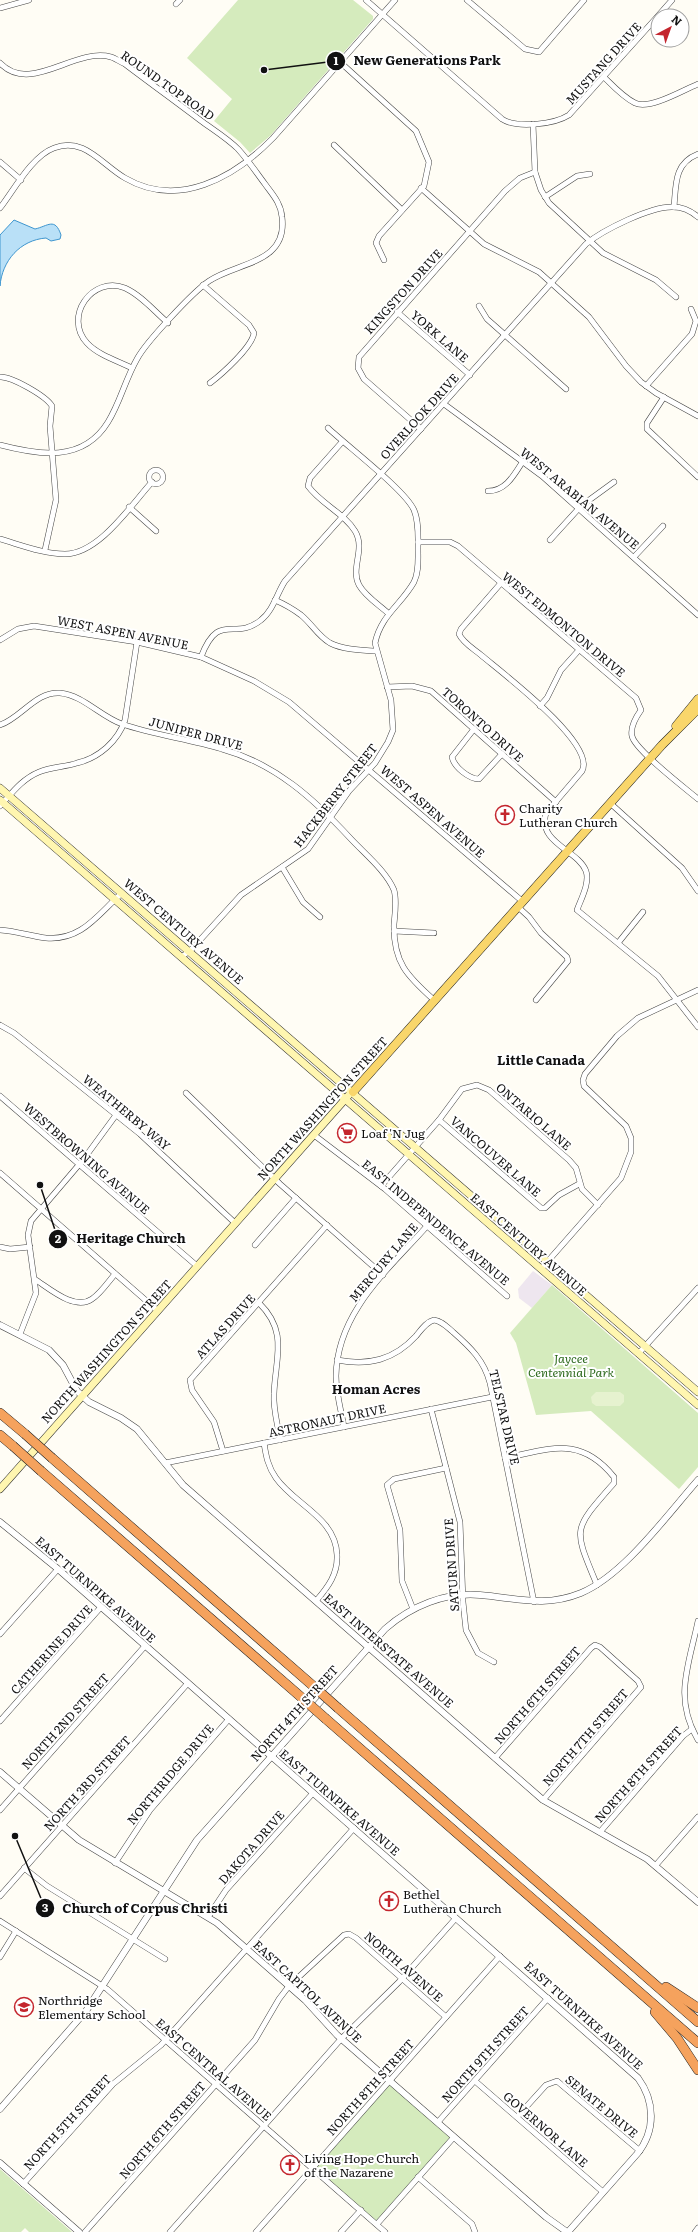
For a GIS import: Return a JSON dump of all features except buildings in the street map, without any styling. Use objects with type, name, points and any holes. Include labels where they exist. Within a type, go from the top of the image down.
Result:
[{"type":"highway","points":[[0,1413],[698,2022]]},
{"type":"highway","points":[[0,1435],[698,2043]]},
{"type":"highway","points":[[556,1920],[653,2010],[677,2038],[698,2070]]},
{"type":"highway","points":[[592,1929],[650,1976],[698,2008]]},
{"type":"main road","name":"NORTH WASHINGTON STREET","points":[[0,1489],[519,904],[696,709],[698,699]]},
{"type":"main road","name":"WEST CENTURY AVENUE","points":[[0,788],[353,1092]]},
{"type":"main road","name":"WEST CENTURY AVENUE","points":[[1,803],[115,899],[346,1099]]},
{"type":"main road","name":"EAST CENTURY AVENUE","points":[[353,1092],[698,1392]]},
{"type":"main road","name":"EAST CENTURY AVENUE","points":[[346,1099],[698,1406]]},
{"type":"street","points":[[0,8],[29,0]]},
{"type":"street","points":[[176,4],[180,0]]},
{"type":"street","name":"MUSTANG DRIVE","points":[[366,0],[502,119],[511,123],[533,124],[554,122],[569,115],[650,25]]},
{"type":"street","points":[[0,208],[42,154],[62,146],[82,148],[130,181],[149,188],[168,191],[188,190],[208,185],[220,179],[247,160],[276,135],[395,0]]},
{"type":"street","points":[[467,0],[524,49],[539,52],[584,0]]},
{"type":"street","name":"MUSTANG DRIVE","points":[[665,8],[672,0]]},
{"type":"street","name":"ROUND TOP ROAD","points":[[0,63],[15,74],[27,75],[93,56],[110,57],[125,64],[231,143],[247,160],[280,207],[283,224],[280,235],[274,247],[261,260],[224,273],[204,285],[168,323]]},
{"type":"street","points":[[340,62],[416,132],[429,162],[424,186],[379,236],[376,243],[384,260]]},
{"type":"street","points":[[604,77],[629,100],[642,105],[651,104],[698,84]]},
{"type":"street","points":[[533,124],[535,172],[545,197],[561,216],[614,260],[656,280],[676,297]]},
{"type":"street","points":[[334,145],[402,210]]},
{"type":"street","points":[[698,154],[687,160],[678,173],[674,207],[688,210],[698,217]]},
{"type":"street","points":[[0,162],[21,180]]},
{"type":"street","name":"KINGSTON DRIVE","points":[[421,429],[364,379],[358,368],[358,361],[362,351],[510,186],[520,178],[535,172]]},
{"type":"street","points":[[545,197],[577,176],[590,174]]},
{"type":"street","points":[[421,188],[488,247],[533,267],[589,317],[626,366],[646,386],[698,416]]},
{"type":"street","name":"OVERLOOK DRIVE","points":[[201,657],[208,639],[214,633],[222,630],[246,627],[260,622],[267,615],[286,581],[590,241],[620,223],[663,208],[674,207]]},
{"type":"street","points":[[204,285],[249,325],[254,333],[252,339],[246,346],[210,383]]},
{"type":"street","points":[[0,445],[35,454],[52,454],[76,448],[99,434],[111,416],[132,368],[144,348],[168,323],[134,294],[120,287],[100,288],[84,300],[79,310],[78,322],[83,338],[97,351],[132,368]]},
{"type":"street","points":[[479,306],[487,319],[566,389]]},
{"type":"street","points":[[646,386],[692,334],[696,321],[691,309]]},
{"type":"street","name":"YORK LANE","points":[[397,312],[470,375]]},
{"type":"street","points":[[0,377],[10,378],[50,403],[52,409],[50,423],[56,503],[45,550]]},
{"type":"street","points":[[664,397],[647,423],[647,430],[698,477]]},
{"type":"street","name":"WEST ARABIAN AVENUE","points":[[444,404],[523,462],[578,508],[698,615]]},
{"type":"street","name":"HACKBERRY STREET","points":[[181,957],[190,951],[235,900],[261,879],[308,849],[349,791],[370,770],[388,742],[393,730],[391,700],[376,651],[377,634],[388,613],[409,589],[416,578],[418,542],[417,520],[412,506],[328,428]]},
{"type":"street","points":[[342,442],[310,478],[308,484],[352,528],[359,542],[360,550],[357,573],[360,587],[388,613]]},
{"type":"street","points":[[488,491],[497,490],[506,485],[523,462]]},
{"type":"street","points":[[0,539],[45,550],[70,554],[89,548],[101,538],[152,482]]},
{"type":"street","points":[[550,540],[578,508],[614,482]]},
{"type":"street","points":[[129,507],[156,531]]},
{"type":"street","points":[[634,557],[663,526]]},
{"type":"street","name":"WEST EDMONTON DRIVE","points":[[418,542],[453,543],[637,699],[640,710],[635,718],[632,735],[638,745],[650,758]]},
{"type":"street","points":[[501,583],[461,629],[459,634],[564,729],[584,761],[582,771],[546,813],[544,826],[547,833],[585,870],[586,879],[584,891],[577,910],[658,976],[698,1027]]},
{"type":"street","points":[[275,600],[286,604],[302,616],[314,630],[330,643],[342,648],[376,651]]},
{"type":"street","name":"WEST ASPEN AVENUE","points":[[0,640],[18,629],[34,626],[137,642],[201,657],[254,682],[289,702],[370,770],[519,904],[541,933],[568,957],[567,964],[536,1000]]},
{"type":"street","points":[[1,803],[23,782],[38,772],[78,763],[96,756],[110,744],[123,724],[137,642]]},
{"type":"street","points":[[540,706],[547,698],[561,670],[579,650]]},
{"type":"street","name":"TORONTO DRIVE","points":[[387,686],[412,686],[431,692],[556,802]]},
{"type":"street","name":"JUNIPER DRIVE","points":[[0,725],[11,720],[46,695],[60,693],[71,696],[123,724],[216,747],[255,761],[295,785],[374,863],[394,890],[394,932],[396,948],[402,967],[413,981],[434,1000]]},
{"type":"street","points":[[474,729],[452,757],[453,763],[473,779],[479,779],[502,754]]},
{"type":"street","points":[[650,758],[698,799]]},
{"type":"street","points":[[610,803],[682,868],[698,891]]},
{"type":"street","points":[[282,867],[303,902],[320,917]]},
{"type":"street","points":[[0,930],[46,938],[69,936],[92,923],[122,893]]},
{"type":"street","points":[[618,943],[643,912]]},
{"type":"street","points":[[394,932],[434,933]]},
{"type":"street","points":[[541,1269],[598,1205],[624,1173],[631,1144],[629,1131],[622,1121],[584,1086],[582,1080],[617,1036],[629,1025],[643,1015],[698,990]]},
{"type":"street","name":"WEATHERBY WAY","points":[[0,1025],[116,1115],[163,1154],[235,1223]]},
{"type":"street","name":"ONTARIO LANE","points":[[381,1186],[439,1120],[462,1089],[473,1085],[485,1087],[569,1160],[580,1176],[579,1184],[585,1193],[598,1205]]},
{"type":"street","points":[[186,1093],[275,1179],[383,1275]]},
{"type":"street","name":"WESTBROWNING AVENUE","points":[[0,1096],[197,1266]]},
{"type":"street","points":[[20,1334],[36,1297],[36,1280],[30,1247],[29,1225],[79,1164],[116,1115]]},
{"type":"street","name":"VANCOUVER LANE","points":[[439,1120],[541,1208],[545,1208],[559,1195],[579,1184]]},
{"type":"street","name":"EAST INDEPENDENCE AVENUE","points":[[314,1135],[381,1186],[507,1296]]},
{"type":"street","points":[[0,1173],[158,1311]]},
{"type":"street","points":[[255,1245],[296,1198]]},
{"type":"street","name":"ATLAS DRIVE","points":[[223,1451],[214,1422],[192,1390],[190,1380],[327,1225]]},
{"type":"street","name":"MERCURY LANE","points":[[344,1427],[337,1387],[338,1360],[344,1335],[351,1317],[362,1300],[427,1226]]},
{"type":"street","points":[[0,1247],[10,1249],[30,1247]]},
{"type":"street","points":[[36,1280],[71,1301],[82,1303],[93,1299],[115,1274]]},
{"type":"street","points":[[638,1354],[698,1288]]},
{"type":"street","points":[[259,1303],[271,1319],[278,1334],[279,1350],[274,1402],[280,1440]]},
{"type":"street","name":"TELSTAR DRIVE","points":[[338,1360],[365,1363],[383,1359],[406,1346],[428,1322],[437,1321],[476,1354],[487,1373],[534,1602]]},
{"type":"street","name":"EAST INTERSTATE AVENUE","points":[[0,1325],[38,1343],[54,1354],[63,1365],[73,1385],[82,1396],[94,1405],[132,1425],[148,1441],[183,1485],[543,1800],[656,1865],[698,1902]]},
{"type":"street","name":"ASTRONAUT DRIVE","points":[[166,1463],[492,1397]]},
{"type":"street","name":"SATURN DRIVE","points":[[431,1409],[460,1522],[465,1624],[470,1640],[481,1655],[494,1662]]},
{"type":"street","points":[[264,1443],[268,1462],[276,1478],[324,1523],[335,1541],[337,1556],[335,1572],[328,1587],[316,1601]]},
{"type":"street","points":[[505,1458],[557,1448],[574,1448],[588,1454],[614,1477],[614,1483],[584,1518],[580,1532],[581,1547],[597,1585]]},
{"type":"street","points":[[413,1609],[402,1581],[400,1530],[387,1485],[394,1479],[446,1468]]},
{"type":"street","name":"NORTH 4TH STREET","points":[[0,2109],[74,2026],[104,1986],[197,1840],[368,1647],[390,1625],[413,1609],[441,1598],[463,1595],[482,1595],[534,1602],[564,1599],[597,1585],[624,1564],[698,1480]]},
{"type":"street","name":"EAST TURNPIKE AVENUE","points":[[0,1522],[58,1569],[631,2071],[644,2086],[650,2101],[652,2118],[648,2134],[640,2151]]},
{"type":"street","points":[[0,1634],[58,1569]]},
{"type":"street","name":"CATHERINE DRIVE","points":[[0,1721],[101,1607]]},
{"type":"street","points":[[698,1621],[683,1696],[686,1713],[698,1740]]},
{"type":"street","name":"NORTH 7TH STREET","points":[[543,1800],[641,1686],[638,1681],[595,1645]]},
{"type":"street","name":"NORTH 6TH STREET","points":[[495,1758],[595,1645]]},
{"type":"street","name":"NORTH 2ND STREET","points":[[0,1810],[145,1646]]},
{"type":"street","name":"NORTH 3RD STREET","points":[[0,1896],[188,1684]]},
{"type":"street","name":"NORTHRIDGE DRIVE","points":[[115,1862],[150,1810],[229,1720]]},
{"type":"street","name":"NORTH 8TH STREET","points":[[600,1832],[684,1736],[692,1729]]},
{"type":"street","name":"EAST CAPITOL AVENUE","points":[[0,1772],[79,1840],[208,1917],[247,1948],[289,1986],[341,2039],[546,2217],[567,2232]]},
{"type":"street","name":"DAKOTA DRIVE","points":[[208,1917],[226,1890],[313,1792]]},
{"type":"street","points":[[656,1865],[698,1817]]},
{"type":"street","name":"NORTH 5TH STREET","points":[[23,2184],[113,2084],[153,2053],[166,2040],[354,1828]]},
{"type":"street","points":[[24,1868],[42,1882],[165,1959]]},
{"type":"street","points":[[170,2232],[341,2039],[403,1978],[456,1918]]},
{"type":"street","name":"EAST CENTRAL AVENUE","points":[[0,1922],[104,1986],[313,2167],[385,2232]]},
{"type":"street","points":[[0,1957],[16,1932]]},
{"type":"street","name":"NORTH 6TH STREET","points":[[85,2232],[257,2037],[279,1999],[289,1986],[346,1934]]},
{"type":"street","name":"NORTH AVENUE","points":[[346,1934],[354,1936],[446,2017]]},
{"type":"street","name":"NORTH 8TH STREET","points":[[256,2232],[500,1956]]},
{"type":"street","name":"NORTH 9TH STREET","points":[[438,2122],[548,1998]]},
{"type":"street","name":"GOVERNOR LANE","points":[[475,2081],[603,2192]]},
{"type":"street","name":"SENATE DRIVE","points":[[517,2117],[546,2085],[557,2081],[640,2151]]},
{"type":"street","points":[[377,2224],[454,2137]]},
{"type":"street","points":[[567,2232],[640,2151]]},
{"type":"street","points":[[0,2163],[79,2232]]},
{"type":"street","points":[[418,2177],[472,2224],[475,2232]]},
{"type":"street","points":[[341,2232],[361,2210]]},
{"type":"street","points":[[695,2232],[698,2228]]},
{"type":"shaded area","points":[[533,1271],[552,1285],[532,1308],[519,1298],[518,1289]]},
{"type":"green space","points":[[238,0],[353,0],[373,16],[373,19],[270,136],[250,153],[240,142],[214,121],[232,99],[187,58]]},
{"type":"green space","name":"Jaycee Centennial Park","points":[[552,1285],[698,1413],[698,1467],[679,1489],[591,1411],[536,1415],[516,1343],[510,1333]]},
{"type":"green space","points":[[596,1392],[620,1392],[624,1395],[624,1402],[620,1406],[596,1406],[592,1403],[591,1397]]},
{"type":"green space","points":[[389,2081],[454,2137],[377,2224],[313,2167]]},
{"type":"green space","points":[[353,2152],[358,2152],[363,2160],[348,2179],[343,2180],[337,2175],[337,2171]]},
{"type":"green space","points":[[0,2169],[72,2232],[29,2232],[25,2228],[21,2232],[0,2232]]},
{"type":"water","points":[[14,220],[35,229],[54,224],[59,229],[61,235],[60,239],[51,241],[46,238],[28,243],[21,247],[14,253],[4,268],[0,286],[0,235]]},
{"type":"place","name":"New Generations Park","points":[[264,70]]},
{"type":"place","name":"Charity Lutheran Church","points":[[505,815]]},
{"type":"place","name":"Loaf 'N Jug","points":[[347,1133]]},
{"type":"place","name":"Heritage Church","points":[[40,1185]]},
{"type":"place","name":"Church of Corpus Christi","points":[[15,1836]]},
{"type":"place","name":"Bethel Lutheran Church","points":[[389,1901]]},
{"type":"place","name":"Northridge Elementary School","points":[[24,2007]]},
{"type":"place","name":"Living Hope Church of the Nazarene","points":[[290,2165]]},
{"type":"district","name":"Little Canada","points":[[541,1059]]},
{"type":"district","name":"Homan Acres","points":[[376,1388]]}]
